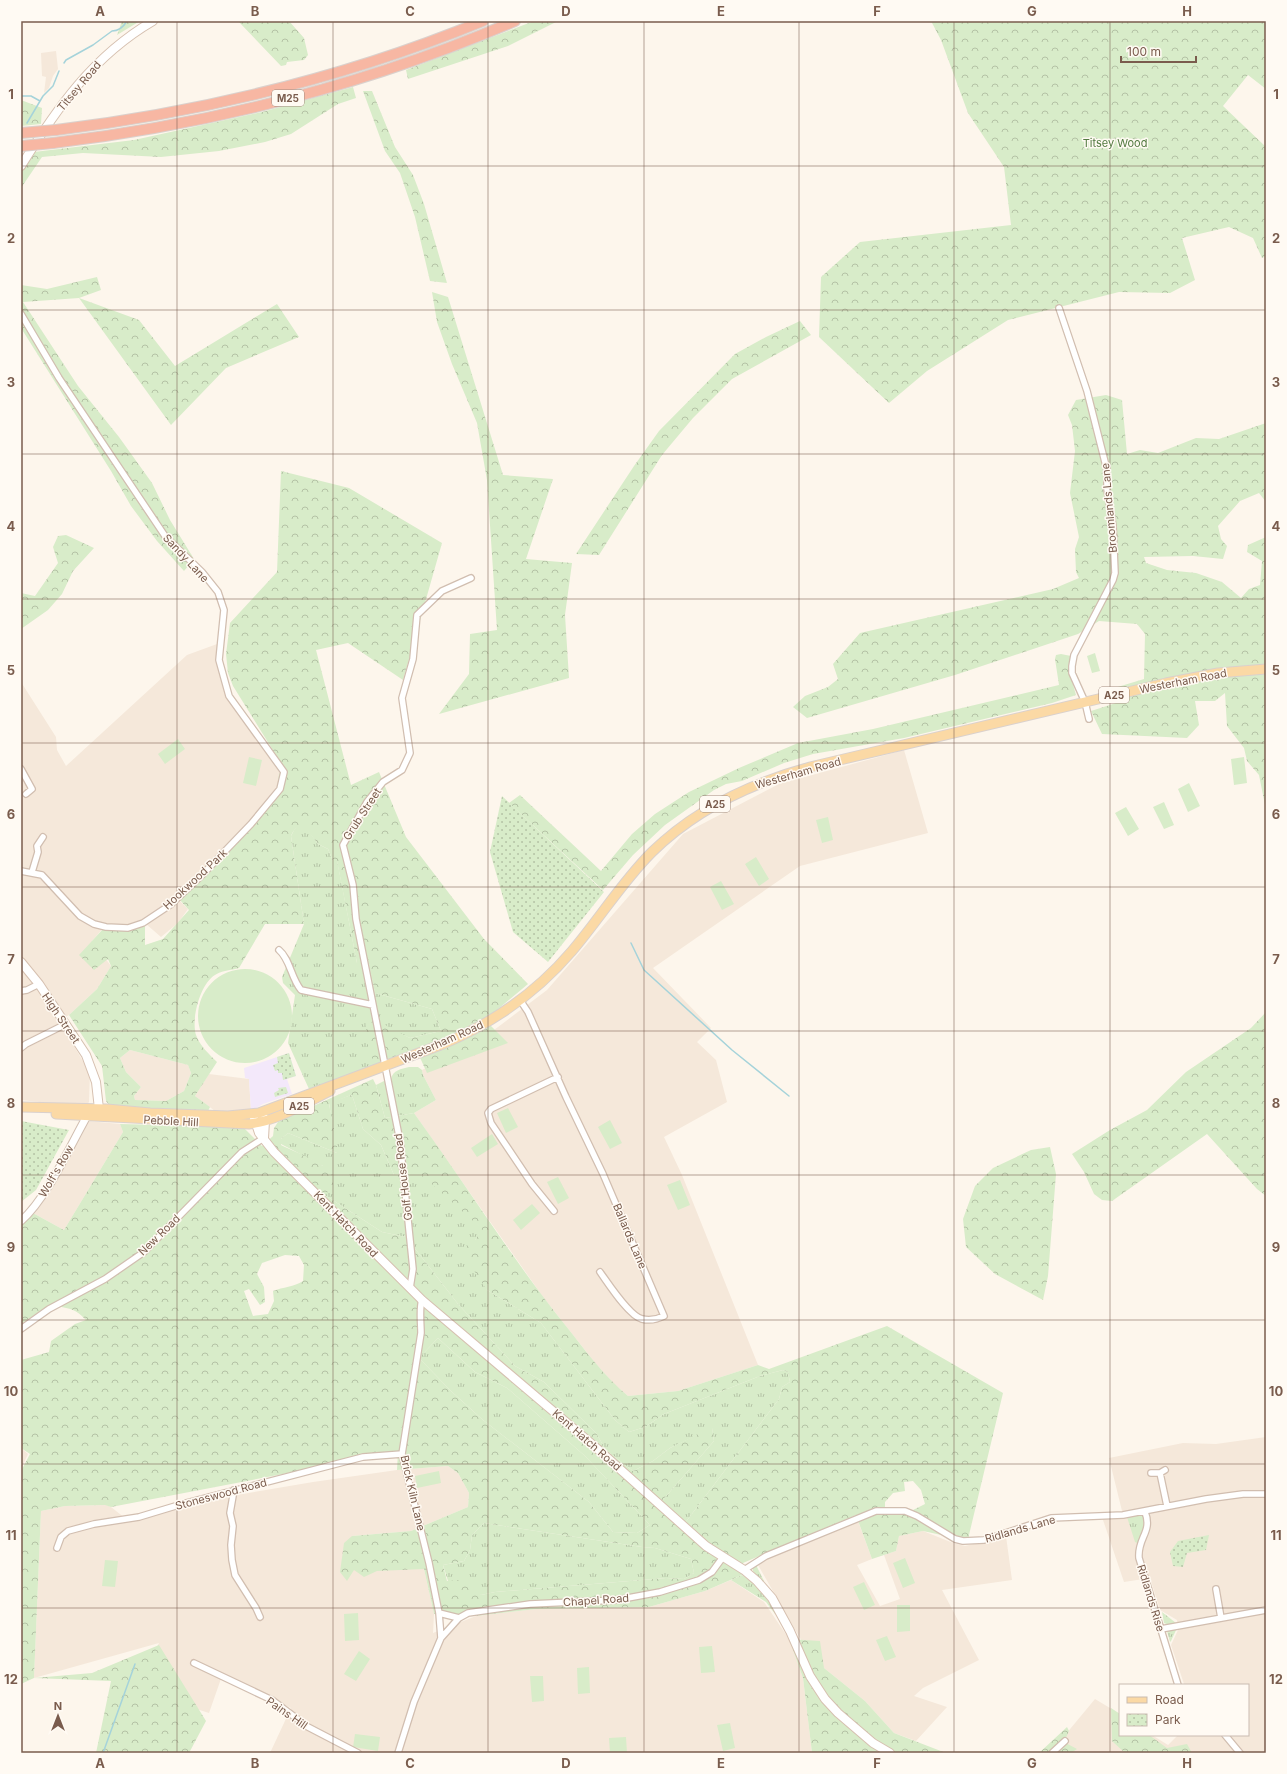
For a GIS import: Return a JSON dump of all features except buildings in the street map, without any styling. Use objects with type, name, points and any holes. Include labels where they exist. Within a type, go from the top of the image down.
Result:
[{"type":"highway","name":"M25","points":[[21,133],[56,130],[178,112],[281,88],[368,63],[483,21]]},
{"type":"highway","name":"M25","points":[[21,146],[174,124],[299,95],[404,64],[515,21]]},
{"type":"main road","name":"Titsey Road","points":[[21,166],[61,107],[88,73],[122,41],[153,21]]},
{"type":"main road","name":"Westerham Road","points":[[259,1117],[462,1036],[494,1018],[520,1000],[560,964],[627,880],[653,851],[684,825],[717,803],[753,785],[799,770],[1085,702],[1202,676],[1227,672],[1266,669]]},
{"type":"main road","name":"High Street","points":[[21,962],[39,984],[86,1056],[94,1077],[92,1113]]},
{"type":"main road","points":[[21,1107],[92,1113]]},
{"type":"main road","name":"A25","points":[[21,1111],[92,1113]]},
{"type":"main road","name":"Pebble Hill","points":[[92,1113],[236,1124],[259,1117]]},
{"type":"main road","points":[[259,1117],[264,1138]]},
{"type":"main road","name":"Kent Hatch Road","points":[[264,1138],[274,1152],[422,1300],[593,1445],[706,1546],[744,1570],[772,1598],[790,1631],[810,1676],[825,1699],[838,1713],[872,1743],[890,1753]]},
{"type":"street","name":"Broomlands Lane","points":[[1059,308],[1087,391],[1108,470],[1107,489],[1112,526],[1114,577],[1074,655],[1072,666],[1072,673],[1085,702],[1089,719]]},
{"type":"street","name":"Sandy Lane","points":[[21,314],[59,378],[165,536],[202,572],[218,592],[224,610],[220,660],[229,696],[284,772]]},
{"type":"street","name":"Grub Street","points":[[386,1066],[356,918],[353,885],[343,845],[367,802],[383,782],[402,770],[410,753],[402,698],[413,659],[417,615],[442,591],[471,578]]},
{"type":"street","points":[[21,769],[32,789],[26,794]]},
{"type":"street","name":"Hookwood Park","points":[[21,871],[42,875],[80,916],[94,924],[106,927],[128,928],[143,923],[170,905],[202,875],[251,824],[280,789],[284,772]]},
{"type":"street","points":[[32,872],[38,852],[37,846],[43,837]]},
{"type":"street","points":[[279,950],[284,954],[294,982],[301,990],[373,1005]]},
{"type":"street","points":[[21,991],[27,990],[39,984]]},
{"type":"street","name":"Ballards Lane","points":[[520,1000],[604,1176],[664,1316],[656,1320],[642,1319],[635,1315],[621,1301],[600,1272]]},
{"type":"street","points":[[21,1048],[66,1024]]},
{"type":"street","name":"Golf House Road","points":[[386,1066],[400,1141],[413,1269],[410,1288]]},
{"type":"street","points":[[554,1211],[527,1176],[491,1123],[488,1113],[491,1109],[558,1077]]},
{"type":"street","name":"Wolf's Row","points":[[21,1222],[31,1212],[40,1199],[92,1113]]},
{"type":"street","name":"New Road","points":[[21,1329],[49,1309],[105,1279],[144,1252],[242,1152],[264,1138]]},
{"type":"street","name":"Brick Kiln Lane","points":[[422,1300],[420,1305],[422,1314],[421,1333],[402,1454],[429,1564],[439,1613]]},
{"type":"street","name":"Stoneswood Road","points":[[58,1548],[61,1537],[68,1531],[94,1524],[139,1517],[234,1490],[363,1457],[402,1454]]},
{"type":"street","points":[[1151,1473],[1163,1472],[1167,1506]]},
{"type":"street","points":[[234,1490],[230,1513],[233,1526],[231,1545],[235,1575],[260,1617]]},
{"type":"street","name":"Ridlands Lane","points":[[744,1570],[766,1556],[876,1511],[904,1511],[917,1516],[955,1539],[963,1541],[984,1540],[1051,1518],[1102,1517],[1146,1512],[1167,1506],[1243,1494],[1266,1494]]},
{"type":"street","name":"Ridlands Rise","points":[[1146,1512],[1149,1524],[1139,1545],[1139,1558],[1178,1684]]},
{"type":"street","name":"Chapel Road","points":[[459,1618],[468,1613],[523,1604],[602,1602],[660,1592],[699,1580],[712,1572],[723,1557]]},
{"type":"street","points":[[1216,1589],[1221,1618]]},
{"type":"street","points":[[1160,1629],[1266,1610]]},
{"type":"street","points":[[398,1753],[414,1702],[441,1638],[459,1618],[439,1613],[441,1638]]},
{"type":"street","name":"Pains Hill","points":[[194,1664],[272,1700],[308,1728],[358,1753]]},
{"type":"street","points":[[1226,1736],[1240,1753]]},
{"type":"street","points":[[1052,1753],[1065,1741]]},
{"type":"shaded area","points":[[56,51],[58,69],[53,76],[49,88],[44,93],[46,77],[42,76],[41,53]]},
{"type":"shaded area","points":[[217,644],[219,668],[227,696],[282,773],[280,783],[251,823],[177,896],[152,915],[132,926],[105,926],[92,941],[111,966],[97,989],[69,1015],[59,1021],[90,1073],[89,1102],[85,1107],[21,1100],[21,682],[56,737],[57,750],[66,766],[187,655]]},
{"type":"shaded area","points":[[904,750],[928,833],[800,866],[653,968],[711,1028],[697,1042],[716,1060],[727,1102],[664,1137],[682,1175],[758,1365],[678,1391],[628,1396],[615,1385],[596,1364],[543,1297],[414,1113],[436,1100],[423,1075],[422,1070],[490,1033],[547,990],[683,834],[779,784]]},
{"type":"shaded area","points":[[178,899],[188,909],[178,923],[161,937],[146,924]]},
{"type":"shaded area","points":[[130,1050],[188,1065],[191,1073],[184,1091],[166,1101],[135,1100],[134,1096],[141,1087],[126,1072],[120,1058]]},
{"type":"shaded area","points":[[289,1053],[296,1076],[287,1079],[292,1094],[263,1104],[251,1111],[249,1079],[245,1078],[244,1068]]},
{"type":"shaded area","points":[[209,1074],[249,1079],[251,1111],[236,1113],[215,1111],[195,1096]]},
{"type":"shaded area","points":[[88,1121],[120,1124],[123,1132],[64,1230],[31,1212]]},
{"type":"shaded area","points":[[1266,1437],[1266,1752],[1061,1753],[1061,1740],[1095,1699],[1119,1713],[1119,1736],[1154,1736],[1168,1745],[1177,1736],[1249,1736],[1249,1684],[1184,1684],[1171,1645],[1178,1630],[1177,1620],[1160,1610],[1150,1578],[1124,1582],[1102,1517],[1123,1515],[1109,1458],[1183,1443],[1216,1444]]},
{"type":"shaded area","points":[[21,1448],[28,1454],[21,1469]]},
{"type":"shaded area","points":[[448,1466],[458,1473],[469,1493],[468,1507],[411,1531],[352,1536],[424,1569],[434,1614],[433,1633],[476,1616],[536,1609],[649,1607],[705,1591],[731,1580],[764,1602],[789,1639],[803,1678],[812,1753],[270,1753],[291,1708],[223,1673],[209,1713],[134,1689],[159,1643],[34,1678],[41,1511],[65,1506],[106,1505],[125,1518],[208,1500],[313,1482],[397,1470]]},
{"type":"shaded area","points":[[858,1521],[872,1559],[857,1565],[880,1606],[900,1599],[884,1555],[896,1551],[899,1536],[923,1531],[953,1543],[965,1546],[1006,1536],[1012,1580],[942,1590],[979,1660],[923,1688],[914,1696],[947,1707],[916,1741],[894,1733],[865,1701],[824,1668],[808,1652],[758,1565],[760,1561]]},
{"type":"green space","points":[[122,21],[140,21],[117,35]]},
{"type":"green space","points":[[238,21],[289,21],[304,38],[308,55],[304,60],[287,62],[286,65],[281,66]]},
{"type":"green space","points":[[534,21],[558,21],[508,46],[408,79],[406,70]]},
{"type":"green space","name":"Titsey Wood","points":[[931,21],[1266,21],[1266,89],[1248,75],[1223,106],[1266,147],[1266,256],[1262,258],[1253,238],[1229,227],[1182,238],[1195,280],[1170,293],[1119,292],[1008,320],[927,371],[889,403],[819,337],[821,277],[860,242],[1011,225],[1004,167],[968,113],[941,40]]},
{"type":"green space","points":[[353,87],[356,98],[338,104],[291,134],[265,142],[219,151],[161,157],[83,153],[42,157],[21,188],[21,173],[34,152],[134,140],[262,112]]},
{"type":"green space","points":[[363,91],[372,91],[395,147],[413,175],[424,204],[447,283],[430,281],[415,217],[400,173],[385,151]]},
{"type":"green space","points":[[21,100],[42,108],[41,124],[21,126]]},
{"type":"green space","points":[[97,277],[101,290],[79,298],[23,302],[78,386],[119,437],[152,483],[170,520],[194,559],[184,571],[157,541],[131,506],[111,471],[21,328],[21,285],[47,289]]},
{"type":"green space","points":[[432,292],[448,297],[503,475],[553,479],[526,559],[572,563],[565,615],[569,678],[439,714],[469,674],[470,634],[497,630],[487,480],[477,423],[452,364],[437,322]]},
{"type":"green space","points":[[79,298],[139,320],[175,366],[277,304],[299,337],[226,368],[171,425]]},
{"type":"green space","points":[[800,321],[811,335],[732,379],[693,418],[662,455],[599,555],[576,554],[659,431],[735,354]]},
{"type":"green space","points":[[1106,395],[1122,400],[1127,454],[1140,450],[1158,453],[1196,438],[1219,439],[1266,423],[1266,502],[1259,493],[1240,501],[1218,526],[1221,539],[1227,546],[1223,559],[1193,556],[1144,557],[1146,563],[1167,570],[1196,573],[1222,582],[1241,598],[1249,589],[1260,585],[1262,561],[1247,552],[1248,545],[1266,537],[1266,810],[1259,775],[1247,761],[1244,748],[1227,726],[1225,693],[1215,701],[1195,701],[1199,725],[1187,738],[1102,734],[1091,711],[1116,703],[1111,689],[1144,679],[1145,634],[1137,624],[1099,621],[1078,634],[955,675],[807,718],[793,707],[805,696],[828,687],[838,679],[833,664],[860,633],[1053,589],[1079,578],[1076,572],[1075,549],[1079,537],[1070,493],[1075,451],[1072,425],[1068,415],[1076,400]]},
{"type":"green space","points":[[281,471],[349,488],[442,543],[403,680],[348,643],[316,650],[351,785],[379,772],[406,837],[484,939],[528,984],[485,1020],[508,1043],[427,1073],[417,1051],[375,1067],[368,1045],[365,1018],[371,1016],[410,1038],[441,1031],[432,1009],[375,993],[369,964],[357,963],[337,861],[333,861],[328,849],[318,844],[304,826],[298,827],[291,836],[304,924],[265,924],[239,968],[215,975],[205,986],[198,1002],[195,1020],[196,1035],[202,1046],[217,1062],[195,1096],[210,1107],[208,1111],[110,1106],[106,1101],[102,1066],[69,1015],[97,989],[111,966],[108,959],[94,970],[79,955],[103,929],[127,931],[145,924],[145,945],[163,939],[189,910],[179,899],[225,855],[276,796],[279,774],[284,768],[233,686],[228,673],[226,654],[230,623],[277,572]],"holes":[[[130,1050],[188,1065],[191,1073],[184,1091],[166,1101],[135,1100],[134,1096],[141,1087],[126,1072],[120,1058]]]},
{"type":"green space","points":[[66,535],[94,548],[73,571],[62,594],[48,610],[21,629],[21,593],[35,596],[58,563],[53,547],[58,536]]},
{"type":"green space","points":[[1095,653],[1100,671],[1092,673],[1087,656]]},
{"type":"green space","points":[[1061,654],[1071,656],[1068,667],[1076,695],[1052,703],[904,738],[813,754],[784,763],[742,781],[726,784],[714,790],[665,825],[633,855],[603,890],[509,803],[520,795],[601,871],[632,834],[655,814],[689,792],[739,768],[798,743],[873,729],[1059,685],[1055,659],[1056,655]]},
{"type":"green space","points":[[178,739],[185,749],[165,764],[158,754]]},
{"type":"green space","points":[[249,757],[262,760],[256,786],[243,783]]},
{"type":"green space","points":[[1244,757],[1247,783],[1234,785],[1231,759]]},
{"type":"green space","points":[[1189,783],[1200,806],[1188,812],[1178,789]]},
{"type":"green space","points":[[502,796],[604,892],[548,962],[513,932],[490,852]]},
{"type":"green space","points":[[1164,802],[1174,825],[1164,829],[1153,807]]},
{"type":"green space","points":[[1126,807],[1139,829],[1128,836],[1115,813]]},
{"type":"green space","points":[[828,817],[833,840],[822,843],[816,820]]},
{"type":"green space","points":[[298,826],[305,826],[318,844],[328,849],[333,861],[337,860],[357,963],[369,963],[375,993],[432,1009],[441,1031],[410,1038],[392,1030],[375,1067],[320,1087],[309,1089],[288,1043],[295,995],[283,983],[282,977],[304,924],[291,836]]},
{"type":"green space","points":[[756,857],[769,879],[759,886],[745,864]]},
{"type":"green space","points":[[721,881],[734,904],[722,910],[710,887]]},
{"type":"green space","points":[[245,969],[263,973],[278,983],[288,998],[292,1016],[288,1034],[278,1049],[263,1059],[245,1063],[227,1059],[212,1049],[202,1034],[198,1016],[202,998],[212,983],[227,973]]},
{"type":"green space","points":[[1266,1012],[1266,1196],[1257,1189],[1207,1134],[1112,1201],[1102,1200],[1094,1194],[1084,1172],[1072,1154],[1110,1130],[1147,1110],[1186,1072],[1251,1028]]},
{"type":"green space","points":[[289,1053],[296,1076],[283,1080],[282,1073],[278,1073],[278,1070],[275,1071],[273,1065],[278,1063],[277,1057]]},
{"type":"green space","points":[[409,1067],[418,1067],[422,1070],[423,1075],[436,1100],[414,1113],[385,1118],[376,1085],[391,1079],[398,1070]]},
{"type":"green space","points":[[373,1079],[385,1118],[414,1113],[526,1274],[595,1362],[628,1396],[678,1391],[758,1365],[769,1369],[887,1326],[1003,1393],[969,1535],[969,1541],[923,1531],[899,1536],[896,1551],[872,1559],[856,1515],[743,1563],[741,1572],[742,1575],[705,1591],[649,1607],[536,1609],[476,1616],[470,1610],[457,1615],[434,1614],[424,1569],[377,1571],[364,1577],[354,1570],[347,1581],[340,1572],[344,1543],[352,1536],[411,1531],[468,1507],[469,1493],[458,1473],[448,1466],[397,1470],[398,1452],[111,1507],[105,1505],[65,1506],[41,1511],[34,1678],[21,1684],[21,1471],[30,1454],[21,1448],[21,1360],[49,1352],[51,1341],[75,1324],[86,1320],[74,1310],[49,1305],[21,1324],[21,1216],[31,1212],[64,1230],[123,1132],[120,1124],[243,1127],[262,1146],[273,1136],[274,1128],[278,1122]],"holes":[[[351,1095],[363,1129],[381,1145],[394,1175],[418,1172],[482,1229],[475,1240],[460,1250],[487,1290],[541,1323],[615,1420],[629,1432],[645,1427],[664,1414],[760,1376],[783,1370],[788,1372],[790,1382],[782,1387],[779,1399],[685,1523],[661,1502],[714,1441],[712,1427],[670,1448],[653,1461],[633,1471],[606,1450],[596,1433],[544,1382],[515,1366],[458,1304],[406,1237],[382,1232],[325,1195],[333,1186],[332,1176],[329,1171],[313,1160],[281,1145],[281,1139],[288,1133],[337,1153],[337,1144],[329,1104]],[[285,1255],[299,1256],[304,1265],[303,1281],[296,1285],[273,1291],[274,1301],[268,1314],[253,1316],[244,1291],[249,1289],[260,1305],[265,1302],[264,1287],[257,1274],[262,1263]],[[438,1338],[475,1372],[507,1388],[585,1456],[650,1525],[637,1533],[613,1532],[589,1502],[483,1420],[451,1391],[419,1358]],[[913,1481],[921,1490],[925,1504],[913,1510],[885,1509],[885,1502],[893,1493],[905,1491],[904,1482]],[[484,1523],[655,1548],[691,1559],[694,1573],[684,1579],[666,1578],[495,1592],[481,1595],[469,1579],[447,1581],[443,1565],[464,1561],[470,1550],[472,1535]]]},
{"type":"green space","points":[[286,1087],[288,1093],[275,1097],[274,1093],[279,1090],[278,1088]]},
{"type":"green space","points":[[351,1095],[363,1129],[381,1145],[394,1175],[418,1171],[483,1229],[475,1240],[487,1290],[541,1323],[615,1420],[629,1432],[645,1427],[664,1414],[760,1376],[783,1370],[788,1372],[790,1382],[782,1387],[779,1399],[685,1523],[661,1502],[714,1441],[712,1428],[670,1448],[653,1461],[633,1471],[606,1450],[596,1433],[544,1382],[515,1366],[458,1304],[406,1237],[382,1232],[325,1195],[323,1166],[281,1144],[281,1139],[288,1133],[337,1153],[329,1103]]},
{"type":"green space","points":[[508,1108],[518,1127],[506,1133],[497,1113]]},
{"type":"green space","points":[[610,1120],[622,1143],[610,1149],[598,1127]]},
{"type":"green space","points":[[21,1121],[69,1130],[36,1190],[21,1202]]},
{"type":"green space","points":[[492,1134],[498,1144],[477,1157],[471,1148]]},
{"type":"green space","points":[[1050,1147],[1056,1174],[1048,1276],[1043,1300],[995,1274],[966,1247],[963,1219],[975,1186],[993,1168],[1031,1150]]},
{"type":"green space","points":[[558,1177],[569,1198],[558,1204],[547,1182]]},
{"type":"green space","points":[[680,1180],[690,1205],[678,1210],[667,1185]]},
{"type":"green space","points":[[532,1204],[540,1213],[521,1230],[513,1220]]},
{"type":"green space","points":[[438,1338],[475,1372],[507,1388],[585,1456],[650,1525],[637,1533],[613,1532],[589,1502],[483,1420],[451,1391],[419,1358]]},
{"type":"green space","points":[[439,1471],[441,1483],[417,1488],[415,1476]]},
{"type":"green space","points":[[1142,1514],[1147,1524],[1139,1544],[1135,1542],[1127,1517]]},
{"type":"green space","points":[[484,1523],[655,1548],[691,1559],[694,1573],[684,1579],[666,1578],[495,1592],[481,1595],[448,1581],[443,1565],[464,1561],[470,1550],[472,1535]]},
{"type":"green space","points":[[1209,1535],[1206,1550],[1187,1553],[1183,1567],[1173,1566],[1170,1552],[1178,1541]]},
{"type":"green space","points":[[905,1558],[915,1583],[903,1588],[893,1563]]},
{"type":"green space","points":[[105,1560],[118,1561],[115,1587],[102,1586]]},
{"type":"green space","points":[[758,1563],[757,1567],[764,1581],[762,1582],[753,1571],[753,1566]]},
{"type":"green space","points":[[742,1575],[755,1584],[778,1613],[775,1614],[766,1602],[731,1580]]},
{"type":"green space","points":[[864,1582],[875,1605],[864,1610],[853,1587]]},
{"type":"green space","points":[[897,1605],[910,1605],[910,1631],[897,1632]]},
{"type":"green space","points":[[1162,1612],[1176,1623],[1169,1625],[1164,1623]]},
{"type":"green space","points":[[358,1613],[359,1640],[345,1641],[344,1614]]},
{"type":"green space","points":[[1177,1628],[1171,1641],[1170,1642],[1167,1631]]},
{"type":"green space","points":[[887,1636],[896,1657],[885,1661],[876,1640]]},
{"type":"green space","points":[[789,1639],[820,1641],[824,1668],[865,1701],[894,1733],[946,1753],[812,1753],[803,1678]]},
{"type":"green space","points":[[159,1645],[206,1721],[189,1753],[96,1753],[111,1681],[34,1678],[92,1673]]},
{"type":"green space","points":[[712,1646],[715,1672],[701,1673],[699,1647]]},
{"type":"green space","points":[[359,1651],[370,1659],[356,1681],[344,1674]]},
{"type":"green space","points":[[589,1667],[590,1693],[578,1694],[577,1668]]},
{"type":"green space","points":[[530,1676],[543,1676],[544,1701],[532,1702]]},
{"type":"green space","points":[[1111,1708],[1119,1713],[1119,1736],[1150,1736],[1167,1748],[1187,1744],[1192,1753],[1125,1753],[1112,1741]]},
{"type":"green space","points":[[730,1723],[735,1748],[723,1751],[717,1725]]},
{"type":"green space","points":[[1067,1727],[1069,1731],[1064,1742],[1077,1749],[1071,1753],[1039,1753]]},
{"type":"green space","points":[[355,1734],[380,1737],[378,1751],[353,1747]]},
{"type":"green space","points":[[626,1737],[627,1753],[610,1753],[609,1738]]},
{"type":"waterway","points":[[64,63],[66,60],[93,45],[112,31],[121,28],[127,21]]},
{"type":"waterway","points":[[27,123],[43,96],[53,86],[59,71]]},
{"type":"waterway","points":[[21,96],[31,96],[40,101]]},
{"type":"waterway","points":[[631,943],[644,970],[732,1050],[789,1096]]},
{"type":"waterway","points":[[103,1753],[135,1664]]}]
